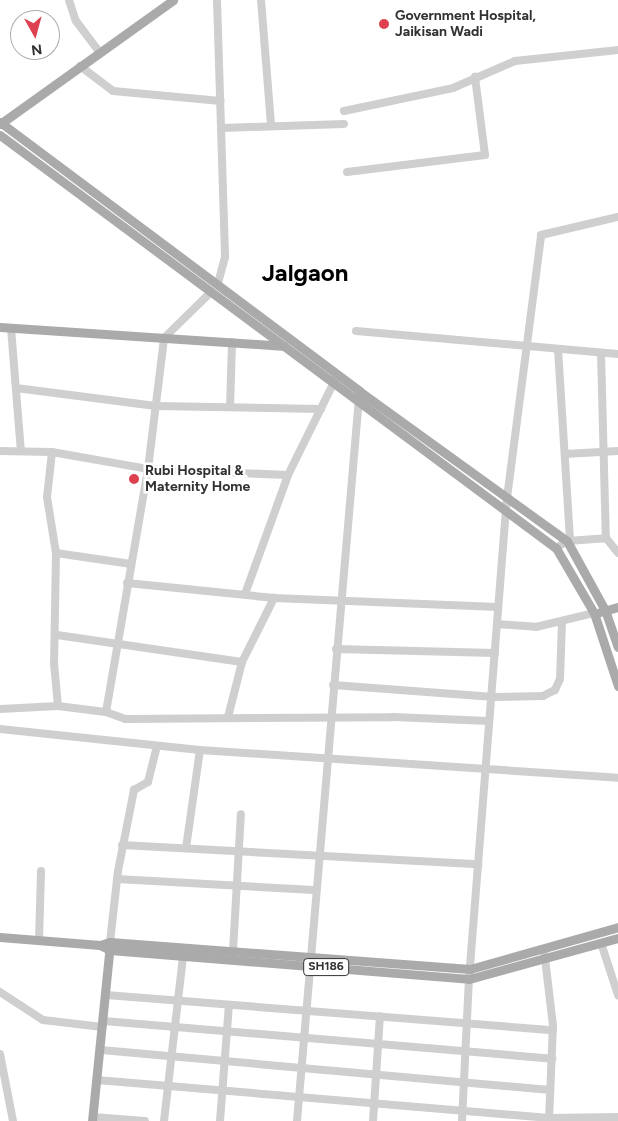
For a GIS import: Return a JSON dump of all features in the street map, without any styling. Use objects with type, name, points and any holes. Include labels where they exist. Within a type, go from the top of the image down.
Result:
[{"type":"main road","points":[[173,0],[0,123],[302,347],[336,379]]},
{"type":"main road","points":[[0,135],[284,346],[336,379],[568,540],[605,610],[618,647]]},
{"type":"main road","points":[[0,327],[302,347]]},
{"type":"main road","points":[[359,396],[506,513],[556,548],[594,613],[618,686]]},
{"type":"main road","points":[[594,613],[618,607]]},
{"type":"main road","points":[[545,954],[618,927]]},
{"type":"main road","points":[[0,936],[39,940]]},
{"type":"main road","points":[[601,943],[618,938]]},
{"type":"main road","name":"SH186","points":[[39,940],[110,946],[183,956],[308,962],[469,974],[545,954],[601,943]]},
{"type":"main road","points":[[93,1119],[110,946],[233,951],[308,962]]},
{"type":"street","points":[[69,0],[76,21],[98,52]]},
{"type":"street","points":[[217,0],[225,257],[218,284]]},
{"type":"street","points":[[261,0],[271,124]]},
{"type":"street","points":[[344,111],[453,88],[515,61],[618,50]]},
{"type":"street","points":[[80,66],[113,91],[221,101]]},
{"type":"street","points":[[347,172],[485,155],[475,77]]},
{"type":"street","points":[[222,128],[271,124],[344,124]]},
{"type":"street","points":[[462,1121],[469,974],[507,498],[541,235],[617,217]]},
{"type":"street","points":[[106,712],[148,469],[164,338],[211,292]]},
{"type":"street","points":[[11,328],[21,452]]},
{"type":"street","points":[[356,331],[618,354]]},
{"type":"street","points":[[230,407],[232,342]]},
{"type":"street","points":[[558,349],[565,454],[568,540]]},
{"type":"street","points":[[601,353],[602,452],[606,538],[618,553]]},
{"type":"street","points":[[245,594],[288,475],[336,379]]},
{"type":"street","points":[[16,388],[156,406],[321,409]]},
{"type":"street","points":[[296,1121],[314,890],[359,396]]},
{"type":"street","points":[[0,451],[52,452],[148,469],[288,475]]},
{"type":"street","points":[[565,454],[618,451]]},
{"type":"street","points":[[52,452],[47,496],[56,554],[57,635],[54,663],[58,706]]},
{"type":"street","points":[[556,548],[568,540],[606,538]]},
{"type":"street","points":[[56,554],[131,564]]},
{"type":"street","points":[[127,583],[274,598],[498,608]]},
{"type":"street","points":[[228,717],[242,662],[274,598]]},
{"type":"street","points":[[497,624],[536,627],[562,623],[594,613]]},
{"type":"street","points":[[333,685],[522,698],[555,690],[560,679],[562,623]]},
{"type":"street","points":[[57,635],[242,662]]},
{"type":"street","points":[[336,648],[495,653]]},
{"type":"street","points":[[0,708],[58,706],[106,712],[119,719],[330,717],[490,721]]},
{"type":"street","points":[[0,729],[200,750],[326,759],[486,766],[618,778]]},
{"type":"street","points":[[110,946],[122,845],[134,790],[148,782],[157,746]]},
{"type":"street","points":[[186,848],[200,750]]},
{"type":"street","points":[[233,951],[235,886],[241,814]]},
{"type":"street","points":[[122,845],[317,857],[478,864]]},
{"type":"street","points":[[39,940],[41,871]]},
{"type":"street","points":[[117,879],[314,890]]},
{"type":"street","points":[[601,943],[618,995]]},
{"type":"street","points":[[545,954],[553,1030],[549,1120]]},
{"type":"street","points":[[164,1121],[183,956]]},
{"type":"street","points":[[0,992],[43,1020],[175,1027],[552,1059]]},
{"type":"street","points":[[106,995],[553,1030]]},
{"type":"street","points":[[220,1121],[229,1005]]},
{"type":"street","points":[[373,1121],[380,1016]]},
{"type":"street","points":[[101,1050],[550,1090]]},
{"type":"street","points":[[0,1054],[13,1121]]},
{"type":"street","points":[[97,1080],[374,1102],[549,1120],[618,1118]]},
{"type":"street","points":[[93,1119],[145,1121]]},
{"type":"place","name":"Government Hospital, Jaikisan Wadi","points":[[384,24]]},
{"type":"place","name":"Rubi Hospital & Maternity Home","points":[[134,479]]},
{"type":"district","name":"Jalgaon","points":[[305,273]]}]
